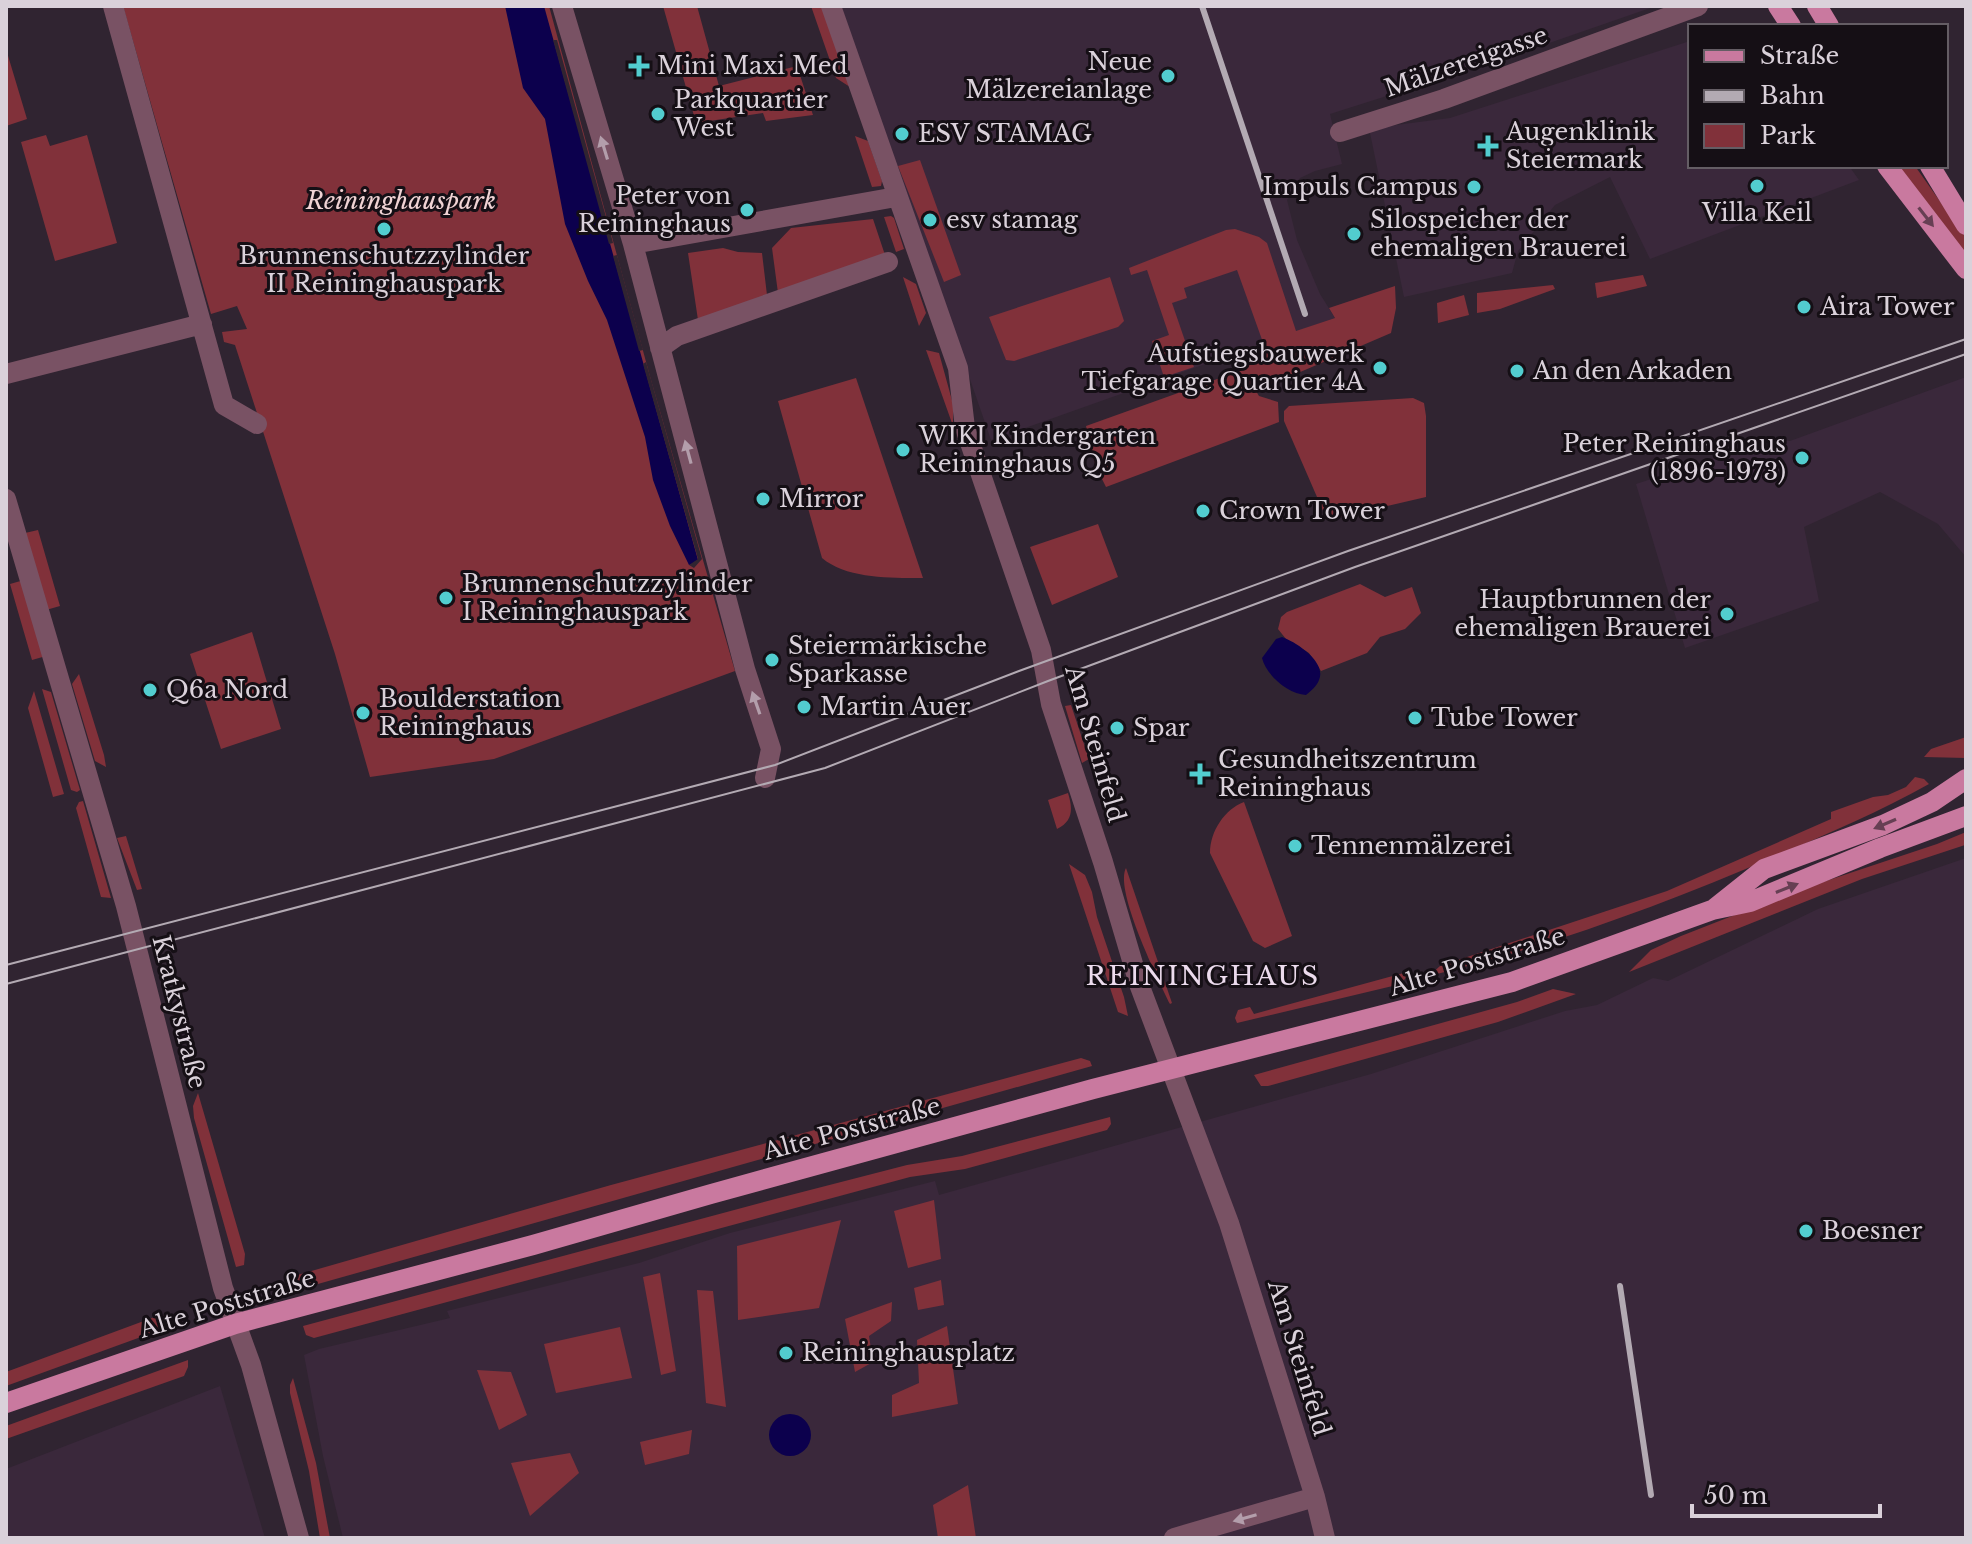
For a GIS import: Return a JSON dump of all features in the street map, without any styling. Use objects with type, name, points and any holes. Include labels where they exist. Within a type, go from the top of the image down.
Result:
[{"type":"main road","points":[[1778,6],[1790,24]]},
{"type":"main road","points":[[1817,6],[1828,24]]},
{"type":"main road","points":[[1889,168],[1966,269]]},
{"type":"main road","points":[[1931,168],[1966,225]]},
{"type":"main road","name":"Alte Poststraße","points":[[1712,910],[1764,869],[1883,825],[1932,802],[1966,779]]},
{"type":"main road","name":"Alte Poststraße","points":[[6,1403],[235,1324],[533,1245],[1093,1089],[1512,982],[1712,910],[1750,902],[1966,816]]},
{"type":"street","points":[[113,6],[224,405],[257,424]]},
{"type":"street","points":[[562,6],[633,244],[745,669],[771,749],[765,778]]},
{"type":"street","name":"Am Steinfeld","points":[[831,6],[958,368],[965,428],[1041,650],[1051,704],[1139,984],[1229,1223],[1325,1538]]},
{"type":"street","name":"Mälzereigasse","points":[[1340,132],[1444,99],[1698,6]]},
{"type":"street","points":[[633,244],[896,197]]},
{"type":"street","points":[[660,348],[677,336],[888,262]]},
{"type":"street","points":[[6,374],[202,324]]},
{"type":"street","name":"Kratkystraße","points":[[6,499],[126,906],[223,1288],[251,1365],[299,1538]]},
{"type":"street","points":[[1174,1538],[1315,1497]]},
{"type":"street","name":"Am Steinfeld","points":[[1315,1497],[1331,1538]]},
{"type":"shaded area","points":[[505,6],[544,6],[698,560],[693,564],[689,565],[670,526],[653,480],[645,437],[607,320],[565,224],[545,119],[523,88]]},
{"type":"shaded area","points":[[841,6],[1656,6],[1330,114],[1342,164],[1300,178],[1287,200],[1297,240],[1320,294],[1335,318],[991,440]]},
{"type":"shaded area","points":[[1688,42],[1688,168],[1850,168],[1859,180],[1650,259],[1610,177],[1555,205],[1518,251],[1512,273],[1404,297],[1370,133],[1388,126],[1450,118]]},
{"type":"shaded area","points":[[1966,377],[1966,557],[1938,524],[1880,492],[1804,527],[1819,601],[1685,648],[1636,484],[1774,439],[1790,441]]},
{"type":"shaded area","points":[[1282,637],[1302,648],[1319,666],[1318,682],[1306,695],[1285,687],[1264,664],[1262,658],[1276,639]]},
{"type":"shaded area","points":[[1966,858],[1966,1538],[343,1538],[323,1456],[304,1355],[450,1318],[447,1311],[639,1263],[730,1233],[935,1181],[939,1195],[1371,1074],[1565,1011],[1597,1005],[1653,978],[1668,981],[1818,909]]},
{"type":"shaded area","points":[[220,1386],[265,1538],[6,1538],[6,1469]]},
{"type":"shaded area","points":[[790,1414],[805,1420],[811,1435],[805,1450],[790,1456],[775,1450],[769,1435],[775,1420]]},
{"type":"green space","name":"Reininghauspark","points":[[123,6],[549,6],[651,380],[735,671],[494,759],[370,777],[335,654],[235,345],[224,342],[222,332],[247,329],[237,306],[211,314]]},
{"type":"green space","points":[[663,6],[697,6],[719,86],[797,66],[813,115],[766,121],[763,113],[696,123]]},
{"type":"green space","points":[[811,6],[822,6],[850,87],[836,78]]},
{"type":"green space","points":[[6,49],[27,119],[6,126]]},
{"type":"green space","points":[[46,135],[50,146],[87,135],[117,243],[55,261],[21,142]]},
{"type":"green space","points":[[855,136],[868,141],[881,186],[872,187]]},
{"type":"green space","name":"esv stamag","points":[[920,160],[961,275],[944,282],[898,166]]},
{"type":"green space","points":[[1896,168],[1916,168],[1966,238],[1964,253]]},
{"type":"green space","points":[[891,216],[904,249],[896,252],[884,217]]},
{"type":"green space","points":[[873,219],[885,255],[778,293],[772,248],[791,228]]},
{"type":"green space","points":[[1235,229],[1267,243],[1296,331],[1335,318],[1329,308],[1395,286],[1396,308],[1391,333],[1256,391],[1259,396],[1278,402],[1279,422],[1106,487],[1095,465],[1086,426],[1245,369],[1248,354],[1265,348],[1237,270],[1184,288],[1187,298],[1172,303],[1194,367],[1164,377],[1152,341],[1169,335],[1147,270],[1131,275],[1129,268]]},
{"type":"green space","points":[[723,248],[762,253],[767,295],[698,320],[688,253]]},
{"type":"green space","points":[[1643,275],[1647,286],[1597,298],[1595,283]]},
{"type":"green space","points":[[903,277],[916,284],[926,313],[919,326]]},
{"type":"green space","points":[[1110,277],[1124,321],[1118,327],[1014,361],[1006,360],[989,317]]},
{"type":"green space","points":[[1553,285],[1555,289],[1500,309],[1477,313],[1477,293]]},
{"type":"green space","points":[[1464,295],[1469,315],[1438,323],[1437,303]]},
{"type":"green space","points":[[926,350],[939,353],[953,404],[953,426]]},
{"type":"green space","points":[[856,378],[923,578],[857,574],[822,558],[778,401]]},
{"type":"green space","points":[[1413,398],[1424,403],[1426,416],[1426,497],[1327,520],[1284,421],[1284,411],[1289,406]]},
{"type":"green space","points":[[1098,524],[1118,577],[1052,605],[1030,547]]},
{"type":"green space","points":[[38,530],[60,606],[46,610],[25,533]]},
{"type":"green space","points":[[24,580],[46,656],[32,660],[10,584]]},
{"type":"green space","points":[[1360,584],[1385,597],[1412,587],[1421,613],[1405,629],[1380,637],[1367,653],[1321,671],[1309,653],[1286,639],[1278,629],[1281,617]]},
{"type":"green space","points":[[252,632],[281,729],[221,749],[190,654]]},
{"type":"green space","points":[[79,674],[106,767],[95,761],[72,684]]},
{"type":"green space","points":[[42,689],[51,692],[80,790],[77,792],[71,790]]},
{"type":"green space","points":[[34,691],[64,794],[53,797],[28,708]]},
{"type":"green space","points":[[1071,705],[1089,759],[1082,763],[1065,706]]},
{"type":"green space","points":[[1966,737],[1966,758],[1924,757],[1931,749]]},
{"type":"green space","points":[[1915,777],[1929,784],[1853,822],[1732,875],[1561,938],[1429,976],[1440,966],[1667,891],[1831,819],[1831,812],[1906,787]]},
{"type":"green space","points":[[1068,793],[1070,814],[1057,829],[1048,800]]},
{"type":"green space","points":[[83,801],[111,898],[101,897],[76,808]]},
{"type":"green space","points":[[1244,802],[1292,936],[1265,948],[1253,941],[1210,853],[1220,822]]},
{"type":"green space","points":[[1966,832],[1965,845],[1862,879],[1629,972],[1651,950],[1681,936],[1796,891]]},
{"type":"green space","points":[[126,836],[142,889],[137,890],[117,838]]},
{"type":"green space","points":[[1069,864],[1085,875],[1092,892],[1128,1016],[1118,1012]]},
{"type":"green space","points":[[1126,868],[1170,1004],[1131,914],[1124,879]]},
{"type":"green space","points":[[1411,971],[1401,984],[1237,1023],[1235,1018],[1238,1010],[1250,1007],[1254,1014]]},
{"type":"green space","points":[[1553,989],[1576,994],[1498,1022],[1268,1086],[1261,1086],[1254,1075],[1517,1002]]},
{"type":"green space","points":[[1081,1058],[1090,1061],[1092,1066],[293,1291],[291,1282],[294,1276],[611,1185]]},
{"type":"green space","points":[[198,1093],[245,1254],[244,1265],[236,1267],[194,1118],[193,1106]]},
{"type":"green space","points":[[1110,1117],[1111,1124],[1107,1130],[965,1169],[910,1177],[314,1338],[306,1335],[303,1326],[779,1198],[907,1165],[962,1156]]},
{"type":"green space","points":[[934,1200],[941,1259],[908,1268],[894,1211]]},
{"type":"green space","points":[[841,1220],[819,1308],[738,1320],[737,1246]]},
{"type":"green space","points":[[660,1273],[676,1371],[661,1375],[643,1277]]},
{"type":"green space","points":[[941,1280],[944,1305],[918,1310],[914,1288]]},
{"type":"green space","points":[[697,1290],[713,1291],[726,1407],[706,1403]]},
{"type":"green space","points":[[892,1302],[891,1321],[869,1336],[873,1362],[855,1372],[845,1319]]},
{"type":"green space","points":[[160,1315],[166,1316],[174,1325],[6,1386],[6,1372]]},
{"type":"green space","points":[[947,1326],[958,1404],[892,1417],[892,1395],[919,1383],[917,1340]]},
{"type":"green space","points":[[620,1327],[632,1378],[556,1393],[544,1344]]},
{"type":"green space","points":[[188,1360],[184,1376],[6,1439],[6,1426]]},
{"type":"green space","points":[[477,1370],[511,1372],[527,1415],[499,1430]]},
{"type":"green space","points":[[293,1378],[316,1463],[330,1538],[320,1538],[309,1471],[290,1393]]},
{"type":"green space","points":[[692,1430],[689,1454],[645,1465],[640,1442]]},
{"type":"green space","points":[[570,1453],[579,1473],[530,1516],[511,1463]]},
{"type":"green space","points":[[968,1485],[976,1538],[938,1538],[933,1505]]},
{"type":"pier","points":[[553,40],[557,40],[613,243],[609,244]]},
{"type":"pier","points":[[617,255],[643,350],[639,351],[613,256]]},
{"type":"pier","points":[[646,362],[702,559],[694,568],[689,565],[698,559],[643,364]]},
{"type":"tram line","points":[[6,965],[775,765],[1019,671],[1348,551],[1966,339]]},
{"type":"tram line","points":[[6,984],[825,768],[1355,567],[1966,354]]},
{"type":"railway","points":[[1202,6],[1305,314]]},
{"type":"railway","points":[[1620,1286],[1651,1495]]},
{"type":"place","name":"Mini Maxi Med","points":[[639,66]]},
{"type":"place","name":"Neue Mälzereianlage","points":[[1168,76]]},
{"type":"place","name":"Parkquartier West","points":[[658,114]]},
{"type":"place","name":"ESV STAMAG","points":[[902,134]]},
{"type":"place","name":"Augenklinik Steiermark","points":[[1488,146]]},
{"type":"place","name":"Villa Keil","points":[[1757,186]]},
{"type":"place","name":"Impuls Campus","points":[[1474,187]]},
{"type":"place","name":"Peter von Reininghaus","points":[[747,210]]},
{"type":"place","name":"esv stamag","points":[[930,220]]},
{"type":"place","name":"Brunnenschutzzylinder II Reininghauspark","points":[[384,229]]},
{"type":"place","name":"Silospeicher der ehemaligen Brauerei","points":[[1354,234]]},
{"type":"place","name":"Aira Tower","points":[[1804,307]]},
{"type":"place","name":"Aufstiegsbauwerk Tiefgarage Quartier 4A","points":[[1380,368]]},
{"type":"place","name":"An den Arkaden","points":[[1517,371]]},
{"type":"place","name":"WIKI Kindergarten Reininghaus Q5","points":[[903,450]]},
{"type":"place","name":"Peter Reininghaus (1896-1973)","points":[[1802,458]]},
{"type":"place","name":"Mirror","points":[[763,499]]},
{"type":"place","name":"Crown Tower","points":[[1203,511]]},
{"type":"place","name":"Brunnenschutzzylinder I Reininghauspark","points":[[446,598]]},
{"type":"place","name":"Hauptbrunnen der ehemaligen Brauerei","points":[[1727,614]]},
{"type":"place","name":"Steiermärkische Sparkasse","points":[[772,660]]},
{"type":"place","name":"Q6a Nord","points":[[150,690]]},
{"type":"place","name":"Martin Auer","points":[[804,707]]},
{"type":"place","name":"Boulderstation Reininghaus","points":[[363,713]]},
{"type":"place","name":"Tube Tower","points":[[1415,718]]},
{"type":"place","name":"Spar","points":[[1117,728]]},
{"type":"place","name":"Gesundheitszentrum Reininghaus","points":[[1200,774]]},
{"type":"place","name":"Tennenmälzerei","points":[[1295,846]]},
{"type":"place","name":"Boesner","points":[[1806,1231]]},
{"type":"place","name":"Reininghausplatz","points":[[786,1353]]},
{"type":"district","name":"REININGHAUS","points":[[1203,976]]}]
